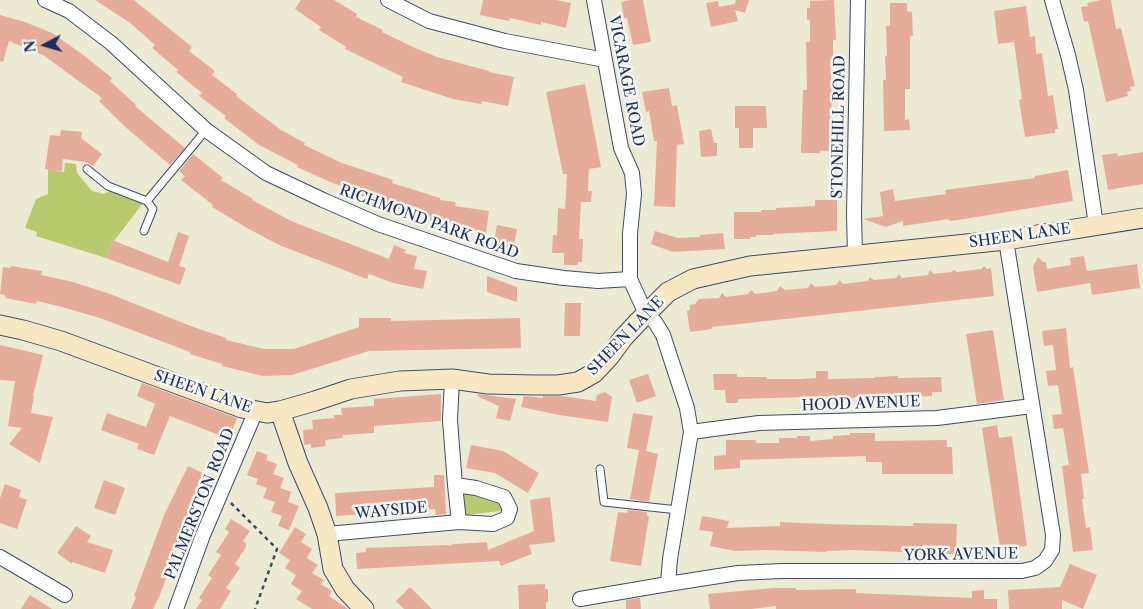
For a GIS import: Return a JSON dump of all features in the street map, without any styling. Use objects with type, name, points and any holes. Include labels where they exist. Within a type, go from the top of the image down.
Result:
[{"type":"main road","name":"SHEEN LANE","points":[[0,325],[61,341],[242,408],[267,413],[280,411],[351,389],[400,381],[452,380],[488,384],[535,385],[558,385],[578,382],[594,373],[668,292],[693,279],[750,266],[1006,240],[1143,218]]},
{"type":"main road","points":[[280,411],[298,463],[327,534],[334,569],[345,589],[364,609]]},
{"type":"street","name":"RICHMOND PARK ROAD","points":[[44,0],[69,11],[111,44],[206,130],[266,172],[323,200],[378,224],[516,271],[598,281],[630,279]]},
{"type":"street","points":[[388,0],[429,21],[505,41],[604,60]]},
{"type":"street","name":"VICARAGE ROAD","points":[[594,0],[621,148],[632,173],[634,194],[630,234],[630,279],[646,314]]},
{"type":"street","name":"STONEHILL ROAD","points":[[855,255],[858,0]]},
{"type":"street","points":[[1052,0],[1076,90],[1096,225]]},
{"type":"street","name":"YORK AVENUE","points":[[580,599],[738,574],[782,571],[1022,571],[1036,568],[1045,561],[1052,550],[1053,535],[1006,240]]},
{"type":"street","points":[[646,314],[663,335],[686,408],[691,432],[670,559],[668,584]]},
{"type":"street","points":[[452,380],[450,420],[459,522]]},
{"type":"street","name":"HOOD AVENUE","points":[[691,432],[759,423],[937,418],[1032,406]]},
{"type":"street","name":"PALMERSTON ROAD","points":[[176,609],[254,411]]},
{"type":"street","name":"WAYSIDE","points":[[327,534],[459,522],[493,524],[507,518],[510,509],[504,497],[476,488],[455,485]]},
{"type":"street","points":[[0,557],[65,595]]},
{"type":"lane","points":[[147,201],[206,130]]},
{"type":"lane","points":[[87,168],[108,186],[147,201],[153,210],[144,231]]},
{"type":"lane","points":[[600,469],[604,502],[678,510]]},
{"type":"path","points":[[221,493],[277,549],[256,609]]},
{"type":"green space","points":[[65,163],[76,164],[77,173],[92,191],[103,194],[112,190],[143,203],[114,241],[112,240],[106,258],[36,236],[37,232],[25,228],[36,199],[48,194],[48,169],[64,172]]},
{"type":"green space","points":[[463,491],[499,497],[505,508],[500,511],[465,515]]},
{"type":"building","points":[[95,0],[134,0],[192,47],[189,51],[215,71],[212,75],[237,94],[236,96],[281,130],[305,143],[304,145],[342,163],[393,180],[392,183],[440,198],[440,200],[456,202],[455,206],[489,211],[486,233],[457,229],[458,224],[430,221],[430,217],[395,208],[395,206],[359,195],[359,193],[297,167],[298,165],[259,145],[224,118],[226,116],[199,96],[202,93],[176,72],[178,70],[152,48],[155,45],[130,23]]},
{"type":"building","points":[[301,0],[334,0],[357,14],[356,17],[413,47],[437,57],[514,77],[508,106],[482,101],[481,104],[453,99],[401,82],[403,77],[345,49],[346,47],[319,30],[321,27],[295,9]]},
{"type":"building","points":[[483,0],[556,0],[571,3],[566,28],[541,22],[541,25],[510,18],[509,21],[480,15]]},
{"type":"building","points":[[643,0],[651,42],[633,45],[621,2]]},
{"type":"building","points":[[736,0],[749,0],[745,13],[735,10],[738,21],[711,27],[706,3],[718,1],[719,7],[734,4],[734,6]]},
{"type":"building","points":[[834,0],[836,40],[833,40],[833,62],[831,63],[832,143],[830,143],[830,151],[801,153],[803,90],[807,90],[806,42],[810,42],[810,20],[807,20],[807,8],[810,8],[810,1]]},
{"type":"building","points":[[1111,0],[1116,29],[1121,28],[1135,86],[1130,87],[1131,91],[1127,92],[1128,96],[1106,102],[1088,21],[1084,22],[1081,7],[1088,6],[1087,3]]},
{"type":"building","points":[[890,3],[907,3],[907,11],[912,12],[913,36],[910,36],[910,89],[905,89],[905,120],[909,119],[910,130],[884,131],[883,80],[886,80],[886,26],[890,26]]},
{"type":"building","points":[[1026,6],[1030,37],[1035,36],[1036,54],[1042,53],[1048,96],[1053,95],[1058,129],[1055,129],[1055,133],[1025,137],[1019,100],[1022,99],[1014,42],[998,44],[994,11]]},
{"type":"building","points":[[0,15],[25,22],[52,33],[82,54],[112,78],[110,81],[135,106],[185,148],[170,165],[123,125],[99,101],[102,98],[43,55],[9,41],[3,62],[0,61]]},
{"type":"building","points":[[585,84],[601,167],[589,169],[588,191],[592,191],[591,202],[581,202],[579,239],[583,239],[582,262],[578,262],[578,265],[564,265],[564,253],[552,253],[553,235],[557,235],[558,208],[565,209],[567,174],[563,174],[546,92]]},
{"type":"building","points":[[669,88],[672,106],[677,105],[684,144],[677,145],[675,207],[654,206],[657,141],[654,141],[649,111],[646,112],[642,92]]},
{"type":"building","points":[[735,106],[766,106],[767,128],[753,128],[753,148],[739,148],[739,128],[735,128]]},
{"type":"building","points":[[711,129],[714,143],[717,143],[717,156],[701,157],[699,131]]},
{"type":"building","points":[[61,130],[82,132],[81,138],[102,154],[93,166],[86,162],[63,159],[62,171],[45,169],[50,135],[60,136]]},
{"type":"building","points":[[1143,152],[1143,184],[1108,190],[1102,155],[1117,153],[1118,156]]},
{"type":"building","points":[[193,154],[223,178],[221,180],[252,200],[291,221],[389,259],[394,245],[406,250],[404,253],[417,256],[414,269],[427,271],[423,289],[393,283],[369,274],[367,279],[279,245],[247,228],[212,207],[213,205],[181,180],[185,176],[179,171]]},
{"type":"building","points":[[1068,170],[1073,201],[958,220],[949,221],[949,219],[903,226],[903,221],[886,227],[863,219],[883,216],[880,192],[893,189],[895,201],[946,194],[945,190],[1035,178],[1035,176]]},
{"type":"building","points":[[815,200],[837,200],[837,231],[756,235],[756,237],[750,237],[750,239],[734,239],[734,212],[761,212],[761,210],[776,210],[776,208],[815,206]]},
{"type":"building","points":[[497,225],[517,229],[513,251],[493,247]]},
{"type":"building","points":[[655,231],[678,238],[723,233],[725,249],[673,252],[651,244]]},
{"type":"building","points":[[178,232],[189,236],[179,266],[186,268],[180,285],[106,258],[112,240],[168,262]]},
{"type":"building","points":[[1084,256],[1087,271],[1137,264],[1140,288],[1092,295],[1090,283],[1037,292],[1033,267],[1038,257],[1043,262],[1046,262],[1047,269],[1071,265],[1070,258]]},
{"type":"building","points":[[11,266],[42,271],[41,275],[73,282],[110,294],[226,338],[226,340],[264,349],[294,349],[359,327],[359,318],[391,318],[391,321],[520,318],[521,348],[369,351],[292,375],[263,376],[222,366],[222,364],[190,354],[190,352],[100,318],[37,301],[36,304],[5,298],[6,296],[0,294],[3,267],[10,268]]},
{"type":"building","points":[[984,266],[987,269],[991,268],[994,296],[712,327],[712,329],[690,332],[687,311],[690,310],[690,305],[695,304],[699,299],[719,298],[722,293],[726,297],[748,294],[751,290],[755,294],[777,291],[780,286],[785,290],[808,288],[811,283],[815,287],[836,285],[840,280],[843,284],[868,281],[870,277],[874,280],[896,278],[899,274],[902,278],[928,275],[930,270],[934,274],[954,270],[957,272],[981,269]]},
{"type":"building","points":[[487,276],[517,287],[517,302],[487,292]]},
{"type":"building","points":[[565,303],[581,303],[580,336],[564,336]]},
{"type":"building","points":[[1066,328],[1070,368],[1073,367],[1089,473],[1081,474],[1084,499],[1082,499],[1086,528],[1090,527],[1093,550],[1073,552],[1062,466],[1069,465],[1063,428],[1054,429],[1052,415],[1062,414],[1058,385],[1048,386],[1046,371],[1056,370],[1053,345],[1044,346],[1042,331]]},
{"type":"building","points":[[993,330],[1004,400],[977,404],[966,334]]},
{"type":"building","points":[[0,345],[43,355],[31,413],[53,417],[40,463],[9,444],[22,428],[8,426],[15,381],[0,380]]},
{"type":"building","points":[[816,371],[828,371],[828,379],[898,376],[898,378],[941,377],[942,392],[932,392],[932,396],[905,397],[905,394],[842,399],[842,396],[738,399],[738,403],[726,403],[725,390],[714,390],[713,374],[737,374],[737,377],[767,377],[767,379],[801,379],[816,378]]},
{"type":"building","points":[[648,374],[656,396],[637,403],[629,380]]},
{"type":"building","points":[[142,383],[237,418],[229,439],[170,416],[154,455],[137,449],[139,444],[101,430],[107,413],[146,427],[155,404],[137,396]]},
{"type":"building","points":[[605,392],[612,397],[608,422],[521,407],[524,396],[543,398],[543,396],[562,396],[596,401],[597,395]]},
{"type":"building","points":[[441,394],[441,421],[374,426],[374,433],[343,435],[343,438],[325,440],[326,446],[311,448],[311,444],[304,445],[303,430],[313,429],[312,420],[334,418],[334,415],[342,415],[341,408],[374,406],[374,399]]},
{"type":"building","points":[[478,394],[516,399],[510,421],[496,418],[499,406],[477,396]]},
{"type":"building","points":[[633,413],[653,416],[646,451],[658,454],[649,502],[630,499],[639,450],[627,448]]},
{"type":"building","points":[[997,425],[999,438],[1012,436],[1027,546],[1000,548],[982,428]]},
{"type":"building","points":[[850,433],[875,433],[875,441],[947,440],[947,447],[952,447],[953,474],[882,474],[882,462],[866,462],[866,456],[740,460],[740,468],[714,470],[714,456],[726,455],[726,440],[756,440],[756,443],[779,443],[779,438],[810,436],[810,441],[833,439],[833,436],[850,435]]},
{"type":"building","points":[[471,445],[503,451],[539,473],[528,493],[495,473],[466,468]]},
{"type":"building","points":[[257,451],[268,455],[266,460],[277,464],[273,474],[284,478],[280,488],[291,492],[288,502],[299,506],[289,530],[278,526],[282,516],[271,512],[275,502],[263,498],[267,488],[256,484],[258,479],[247,475]]},
{"type":"building","points":[[188,466],[207,475],[186,523],[160,595],[153,609],[131,609],[136,597],[134,596],[165,513]]},
{"type":"building","points":[[434,475],[444,475],[446,514],[436,515],[435,509],[336,516],[335,493],[434,487]]},
{"type":"building","points":[[104,480],[125,488],[115,515],[94,508]]},
{"type":"building","points":[[5,484],[21,490],[19,497],[27,500],[17,529],[0,523],[0,498]]},
{"type":"building","points":[[550,497],[555,542],[529,545],[532,554],[501,566],[499,561],[357,569],[356,553],[366,552],[366,548],[451,546],[452,544],[487,542],[488,550],[534,531],[530,500]]},
{"type":"building","points":[[628,510],[647,512],[649,517],[641,566],[610,561],[618,512],[627,513]]},
{"type":"building","points":[[702,516],[729,521],[727,528],[780,526],[780,522],[913,526],[913,523],[957,524],[956,554],[945,554],[945,546],[923,545],[923,553],[853,550],[826,552],[735,551],[710,546],[713,532],[699,530]]},
{"type":"building","points":[[231,519],[250,531],[243,541],[246,543],[246,547],[235,564],[240,568],[226,588],[231,591],[220,609],[196,609],[202,600],[199,598],[212,578],[208,575],[221,555],[216,552],[229,532],[225,529]]},
{"type":"building","points":[[76,526],[91,536],[87,542],[113,550],[105,573],[72,562],[72,564],[57,553]]},
{"type":"building","points":[[295,527],[306,534],[301,542],[312,549],[307,558],[318,565],[312,573],[324,580],[321,584],[332,591],[329,596],[348,609],[312,609],[296,599],[302,591],[291,584],[296,575],[285,568],[290,560],[279,553]]},
{"type":"building","points":[[1070,564],[1097,575],[1083,609],[1062,600],[1062,609],[1009,609],[1008,590],[1060,587]]},
{"type":"building","points":[[545,584],[545,589],[548,589],[546,609],[519,609],[518,585]]},
{"type":"building","points":[[410,587],[432,609],[404,609],[396,601]]},
{"type":"building","points":[[773,588],[796,588],[796,590],[856,589],[856,593],[972,598],[972,591],[984,590],[984,599],[997,599],[997,609],[776,609],[776,606],[752,609],[710,609],[708,594]]},
{"type":"building","points":[[30,595],[52,609],[21,609]]},
{"type":"building","points":[[640,598],[641,609],[626,609],[626,600]]}]
